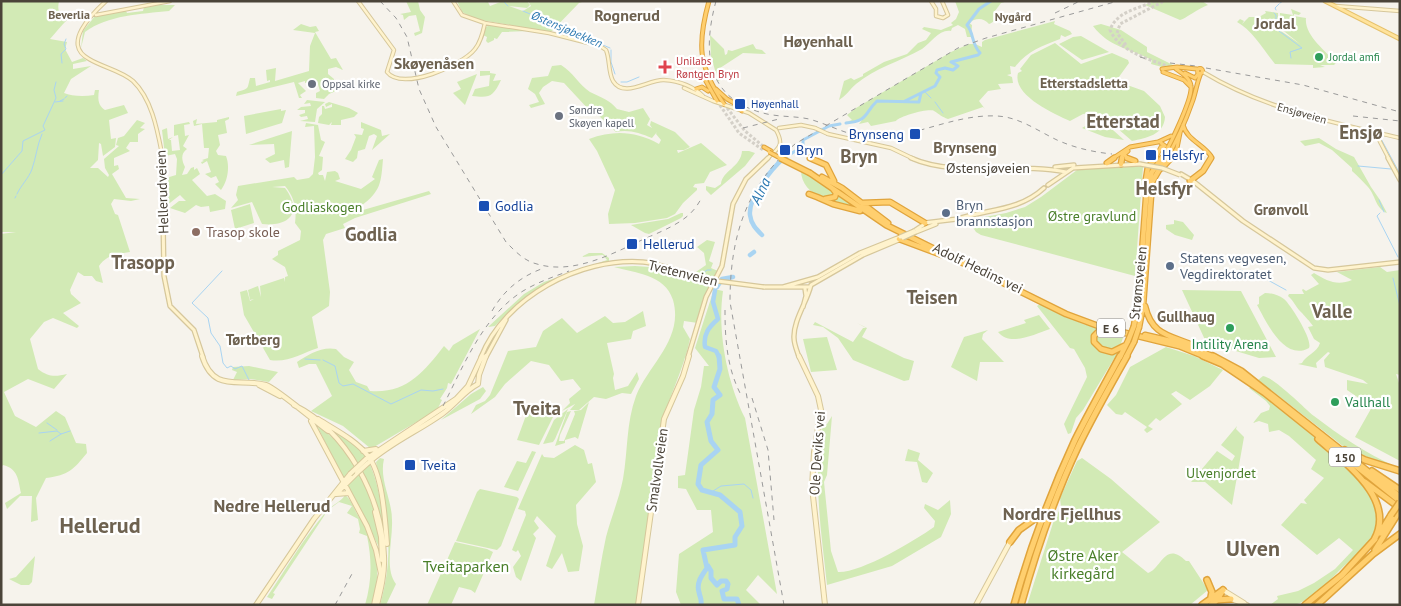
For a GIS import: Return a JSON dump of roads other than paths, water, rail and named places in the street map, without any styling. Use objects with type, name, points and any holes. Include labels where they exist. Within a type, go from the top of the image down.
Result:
[{"type":"highway","points":[[692,89],[705,88],[716,100],[703,78],[699,64],[699,44],[708,1]]},
{"type":"highway","points":[[708,1],[703,29],[701,59],[710,85],[724,104]]},
{"type":"highway","points":[[1164,70],[1176,69],[1188,68],[1200,72],[1195,78],[1176,69]]},
{"type":"highway","points":[[1164,70],[1170,75],[1177,76],[1180,74],[1176,69]]},
{"type":"highway","points":[[1176,69],[1189,80],[1194,89]]},
{"type":"highway","points":[[1164,70],[1185,81],[1194,89]]},
{"type":"highway","points":[[1183,72],[1191,80],[1194,89]]},
{"type":"highway","name":"E 6","points":[[1190,102],[1200,72]]},
{"type":"highway","points":[[692,89],[700,84],[703,78]]},
{"type":"highway","points":[[710,85],[727,99],[743,108],[742,111]]},
{"type":"highway","name":"Strømsveien","points":[[1046,514],[1076,438],[1130,342],[1137,326],[1144,294],[1150,194],[1153,180],[1172,149],[1178,129],[1190,102]]},
{"type":"highway","name":"Strømsveien","points":[[1137,326],[1146,193],[1150,176],[1169,148],[1190,102]]},
{"type":"highway","points":[[1182,123],[1184,133],[1207,150],[1211,156],[1209,163],[1192,181]]},
{"type":"highway","points":[[1146,193],[1146,171],[1160,152],[1160,145],[1178,129]]},
{"type":"highway","points":[[1156,173],[1168,162],[1180,140],[1178,129]]},
{"type":"highway","points":[[1180,140],[1186,138],[1194,141]]},
{"type":"highway","points":[[1160,145],[1164,151],[1162,157]]},
{"type":"highway","points":[[1120,162],[1124,153],[1140,146],[1160,145]]},
{"type":"highway","points":[[1107,163],[1117,154],[1134,146],[1160,145]]},
{"type":"highway","name":"Adolf Hedins vei","points":[[764,148],[822,177],[885,223],[1079,317],[1110,327],[1179,343],[1207,353]]},
{"type":"highway","points":[[1124,153],[1126,157],[1135,161]]},
{"type":"highway","points":[[1117,154],[1120,162]]},
{"type":"highway","name":"E 6","points":[[810,158],[825,164],[832,178],[842,188],[877,215]]},
{"type":"highway","name":"Adolf Hedins vei","points":[[811,172],[885,223],[1066,314],[1092,325],[1171,344],[1198,353],[1238,373],[1289,413]]},
{"type":"highway","name":"E 6","points":[[822,177],[842,188]]},
{"type":"highway","points":[[816,197],[828,199],[835,197],[836,192],[829,184]]},
{"type":"highway","name":"E 6","points":[[809,194],[833,204],[855,209],[885,223]]},
{"type":"highway","points":[[857,200],[868,204],[880,202],[895,205],[925,225]]},
{"type":"highway","points":[[880,202],[874,208],[877,215],[885,223]]},
{"type":"highway","name":"E 6","points":[[901,238],[964,263]]},
{"type":"highway","name":"E 6","points":[[1144,294],[1147,317],[1152,326],[1159,331],[1188,342],[1251,378],[1336,445]]},
{"type":"highway","name":"E 6","points":[[1125,334],[1101,332],[1095,334],[1093,340],[1099,348],[1109,352],[1118,351],[1130,342]]},
{"type":"highway","name":"E 6","points":[[1289,413],[1356,475],[1372,494],[1380,509],[1381,522],[1374,540]]},
{"type":"highway","name":"150","points":[[1289,413],[1400,501]]},
{"type":"highway","name":"150","points":[[1336,445],[1400,497]]},
{"type":"highway","name":"150","points":[[1336,445],[1361,458],[1400,471]]},
{"type":"highway","points":[[1360,464],[1400,490]]},
{"type":"highway","points":[[1356,475],[1400,509]]},
{"type":"highway","name":"E 6","points":[[1373,554],[1400,501]]},
{"type":"highway","name":"E 6","points":[[1305,605],[1342,575],[1400,509]]},
{"type":"highway","points":[[1010,542],[1018,532],[1046,514]]},
{"type":"highway","name":"E 6","points":[[1014,605],[1030,547],[1046,514]]},
{"type":"highway","name":"E 6","points":[[1021,605],[1046,514]]},
{"type":"highway","name":"E 6","points":[[1317,605],[1373,554],[1400,534]]},
{"type":"highway","points":[[1207,580],[1213,601]]},
{"type":"highway","points":[[1213,601],[1223,590]]},
{"type":"highway","points":[[1202,605],[1213,601],[1231,599]]},
{"type":"main road","name":"Hellerudveien","points":[[106,1],[78,36],[78,43],[80,51],[90,60],[122,73],[137,85],[144,95],[157,129],[163,164],[165,285],[169,304],[176,314],[195,332],[205,365],[210,374],[226,382],[257,383],[269,388],[312,418]]},
{"type":"main road","points":[[95,14],[170,1]]},
{"type":"main road","points":[[358,1],[394,50],[387,72],[392,77],[426,75],[456,64],[475,49],[487,24]]},
{"type":"main road","points":[[453,1],[462,14],[487,24],[576,38],[602,47],[607,51],[613,81],[622,88],[637,88],[657,80],[679,85],[754,116],[778,129]]},
{"type":"main road","points":[[931,1],[936,9],[936,16],[943,18],[948,15],[942,1]]},
{"type":"main road","points":[[1326,1],[1400,39]]},
{"type":"main road","points":[[1337,6],[1344,5],[1400,11]]},
{"type":"main road","name":"Ensjøveien","points":[[1200,72],[1244,93],[1285,108],[1400,138]]},
{"type":"main road","name":"Østensjøveien","points":[[778,129],[805,125],[828,134],[888,147],[936,167],[1061,169],[1135,161],[1180,174],[1192,181],[1225,211],[1304,263],[1317,268],[1332,270],[1400,262]]},
{"type":"main road","name":"Smalvollveien","points":[[638,605],[644,575],[661,430],[683,376],[706,297],[723,262],[734,203],[746,179],[780,146],[778,129]]},
{"type":"main road","points":[[1375,132],[1400,180]]},
{"type":"main road","name":"Østensjøveien","points":[[1061,169],[1067,171],[1080,166],[1120,162],[1140,163]]},
{"type":"main road","name":"Tvetenveien","points":[[256,605],[314,519],[367,457],[442,410],[462,393],[471,381],[490,338],[508,317],[529,298],[552,284],[578,273],[611,264],[631,262],[651,263],[702,279],[764,287],[803,288],[811,286],[858,258],[915,232],[925,225],[1010,209],[1024,202],[1061,175],[1061,169]]},
{"type":"main road","name":"Tvetenveien","points":[[1048,185],[1058,180],[1067,171]]},
{"type":"main road","name":"Tvetenveien","points":[[783,287],[818,277],[860,253],[901,238]]},
{"type":"main road","points":[[807,280],[811,286]]},
{"type":"main road","points":[[800,282],[803,288]]},
{"type":"main road","name":"Ole Deviks vei","points":[[803,307],[808,300],[811,286]]},
{"type":"main road","name":"Ole Deviks vei","points":[[803,288],[806,294],[796,326],[795,344],[798,358],[816,392],[820,406],[813,460],[812,487],[825,605]]},
{"type":"main road","name":"Tvetenveien","points":[[367,457],[445,412],[479,383],[478,379],[489,349],[508,317]]},
{"type":"main road","points":[[475,386],[471,381],[478,379]]},
{"type":"main road","points":[[312,418],[335,429],[367,457],[385,523],[383,583],[376,605]]},
{"type":"main road","points":[[312,418],[328,431],[352,458],[371,494],[382,524],[385,562]]},
{"type":"main road","points":[[312,418],[377,545],[381,574]]},
{"type":"main road","points":[[367,457],[378,449]]},
{"type":"main road","points":[[333,496],[344,492],[349,493]]},
{"type":"main road","points":[[371,494],[381,537],[381,574],[376,605]]},
{"type":"main road","points":[[976,605],[1010,542]]},
{"type":"main road","points":[[1223,590],[1245,604]]},
{"type":"main road","points":[[1231,599],[1245,604]]},
{"type":"waterway","name":"Alna","points":[[921,93],[935,86],[940,77],[936,73],[937,70],[945,68],[953,70],[958,66],[951,62],[980,53],[975,46],[971,31],[967,25],[979,9],[991,1]]},
{"type":"waterway","name":"Østensjøbekken","points":[[504,2],[508,6]]},
{"type":"waterway","points":[[1276,10],[1275,8],[1279,4]]},
{"type":"waterway","name":"Østensjøbekken","points":[[523,11],[610,48]]},
{"type":"waterway","points":[[1274,13],[1276,15],[1276,27]]},
{"type":"waterway","points":[[1279,31],[1302,48],[1290,52],[1291,58]]},
{"type":"waterway","points":[[62,63],[61,54],[66,49],[64,44],[66,39]]},
{"type":"waterway","name":"Østensjøbekken","points":[[611,50],[611,62],[615,74]]},
{"type":"waterway","name":"Østensjøbekken","points":[[621,82],[627,82],[639,77]]},
{"type":"waterway","points":[[1,175],[22,151],[23,141],[45,130],[43,126],[56,98],[54,90],[56,82]]},
{"type":"waterway","points":[[925,92],[931,98]]},
{"type":"waterway","name":"Alna","points":[[846,123],[859,120],[865,116],[877,101],[919,102],[921,93]]},
{"type":"waterway","points":[[905,101],[921,93]]},
{"type":"waterway","points":[[60,101],[64,99]]},
{"type":"waterway","points":[[55,102],[63,101]]},
{"type":"waterway","points":[[935,102],[943,113]]},
{"type":"waterway","name":"Alna","points":[[783,159],[803,146],[803,140],[829,126],[840,124]]},
{"type":"waterway","points":[[17,194],[31,172],[42,134]]},
{"type":"waterway","points":[[1379,135],[1400,174]]},
{"type":"waterway","name":"Alna","points":[[762,235],[751,221],[750,208],[762,184],[783,159]]},
{"type":"waterway","points":[[1358,166],[1391,169]]},
{"type":"waterway","points":[[1379,200],[1384,212]]},
{"type":"waterway","points":[[1380,213],[1377,216],[1398,257]]},
{"type":"waterway","name":"Alna","points":[[750,255],[754,252]]},
{"type":"waterway","points":[[702,274],[707,270],[711,270]]},
{"type":"waterway","points":[[1240,270],[1266,279],[1286,290]]},
{"type":"waterway","points":[[222,271],[192,303],[208,318],[211,333],[220,346],[223,363],[227,368],[231,366],[235,369],[242,366],[249,380]]},
{"type":"waterway","name":"Alna","points":[[717,287],[722,279],[733,277]]},
{"type":"waterway","points":[[1393,278],[1400,306]]},
{"type":"waterway","name":"Alna","points":[[715,290],[713,302],[718,319],[707,331],[705,347],[716,351],[719,357]]},
{"type":"waterway","name":"Alna","points":[[701,605],[698,585],[707,568],[703,550],[735,545],[735,537],[742,526],[740,512],[720,495],[702,490],[698,484],[701,465],[718,450],[711,441],[707,422],[712,414],[713,400],[720,395],[714,387],[720,369],[719,356]]},
{"type":"waterway","points":[[305,359],[320,360]]},
{"type":"waterway","points":[[323,360],[335,366],[339,383],[343,386],[353,384],[391,404],[421,390],[433,391],[443,389]]},
{"type":"waterway","points":[[47,423],[57,430]]},
{"type":"waterway","points":[[39,433],[57,431],[61,434]]},
{"type":"waterway","points":[[61,434],[70,431]]},
{"type":"waterway","points":[[50,441],[61,434]]},
{"type":"waterway","name":"Alna","points":[[710,493],[721,486],[744,484],[751,490],[753,498]]},
{"type":"waterway","name":"Alna","points":[[708,566],[711,571],[711,578],[717,585],[721,581],[726,581],[728,584],[727,589],[722,591],[724,599],[737,599],[739,605]]},
{"type":"tunnel","points":[[1155,1],[1129,11],[1118,19],[1110,30],[1121,45],[1129,50],[1175,69]]},
{"type":"tunnel","points":[[1126,45],[1117,33],[1120,24],[1164,1]]},
{"type":"tunnel","points":[[717,101],[739,133],[763,150]]},
{"type":"tunnel","points":[[724,104],[745,131],[764,147]]},
{"type":"railway","points":[[380,1],[396,18],[407,37],[419,89],[436,127],[506,242],[532,263],[551,267],[564,267],[592,261],[619,251],[676,224],[697,206],[702,197]]},
{"type":"railway","points":[[716,1],[709,39],[713,72],[720,86],[731,98],[747,107],[767,114],[809,119],[827,125]]},
{"type":"railway","points":[[1055,13],[1080,1]]},
{"type":"railway","points":[[827,125],[958,48],[986,38],[1118,1]]},
{"type":"railway","points":[[1140,57],[1147,59]]},
{"type":"railway","points":[[1170,63],[1196,66]]},
{"type":"railway","points":[[1206,68],[1303,85],[1400,112]]},
{"type":"railway","points":[[827,125],[854,135],[882,138],[911,133],[968,118],[997,116],[1021,122],[1071,145],[1091,151],[1112,154]]},
{"type":"railway","points":[[1353,116],[1400,121]]},
{"type":"railway","points":[[743,128],[779,119]]},
{"type":"railway","points":[[784,605],[730,302],[733,256],[737,235],[744,215],[752,196],[764,178],[795,144],[827,125]]},
{"type":"railway","points":[[492,311],[514,285],[528,275],[544,268]]},
{"type":"railway","points":[[443,406],[476,342],[509,301],[540,282],[569,271]]},
{"type":"railway","points":[[725,310],[728,354],[736,385],[741,395]]},
{"type":"railway","points":[[752,398],[768,450],[774,520]]},
{"type":"railway","points":[[335,605],[353,572]]},
{"type":"place","name":"Jordal amfi","points":[[1319,57]]},
{"type":"place","name":"Unilabs Røntgen Bryn","points":[[665,67]]},
{"type":"place","name":"Oppsal kirke","points":[[312,84]]},
{"type":"place","name":"Høyenhall","points":[[740,104]]},
{"type":"place","name":"Søndre Skøyen kapell","points":[[559,116]]},
{"type":"place","name":"Brynseng","points":[[915,134]]},
{"type":"place","name":"Bryn","points":[[785,150]]},
{"type":"place","name":"Helsfyr","points":[[1151,155]]},
{"type":"place","name":"Godlia","points":[[484,206]]},
{"type":"place","name":"Bryn brannstasjon","points":[[946,213]]},
{"type":"place","name":"Trasop skole","points":[[196,232]]},
{"type":"place","name":"Hellerud","points":[[632,244]]},
{"type":"place","name":"Statens vegvesen, Vegdirektoratet","points":[[1170,266]]},
{"type":"place","name":"Intility Arena","points":[[1230,328]]},
{"type":"place","name":"Vallhall","points":[[1335,402]]},
{"type":"place","name":"Tveita","points":[[410,465]]},
{"type":"district","name":"Beverlia","points":[[69,14]]},
{"type":"district","name":"Rognerud","points":[[627,15]]},
{"type":"district","name":"Nygård","points":[[1013,16]]},
{"type":"district","name":"Jordal","points":[[1275,23]]},
{"type":"district","name":"Høyenhall","points":[[818,41]]},
{"type":"district","name":"Skøyenåsen","points":[[434,63]]},
{"type":"district","name":"Etterstadsletta","points":[[1084,83]]},
{"type":"district","name":"Etterstad","points":[[1123,121]]},
{"type":"district","name":"Ensjø","points":[[1361,132]]},
{"type":"district","name":"Brynseng","points":[[965,147]]},
{"type":"district","name":"Bryn","points":[[859,156]]},
{"type":"district","name":"Helsfyr","points":[[1164,188]]},
{"type":"district","name":"Grønvoll","points":[[1281,209]]},
{"type":"district","name":"Godlia","points":[[371,234]]},
{"type":"district","name":"Trasopp","points":[[143,262]]},
{"type":"district","name":"Teisen","points":[[932,297]]},
{"type":"district","name":"Valle","points":[[1332,311]]},
{"type":"district","name":"Gullhaug","points":[[1186,316]]},
{"type":"district","name":"Tørtberg","points":[[253,339]]},
{"type":"district","name":"Tveita","points":[[537,408]]},
{"type":"district","name":"Nedre Hellerud","points":[[272,505]]},
{"type":"district","name":"Nordre Fjellhus","points":[[1062,513]]},
{"type":"district","name":"Hellerud","points":[[100,525]]},
{"type":"district","name":"Ulven","points":[[1253,548]]},
{"type":"park label","name":"Godliaskogen","points":[[322,207]]},
{"type":"park label","name":"Østre gravlund","points":[[1092,216]]},
{"type":"park label","name":"Ulvenjordet","points":[[1221,473]]},
{"type":"park label","name":"Østre Aker kirkegård","points":[[1083,564]]},
{"type":"park label","name":"Tveitaparken","points":[[466,566]]}]
